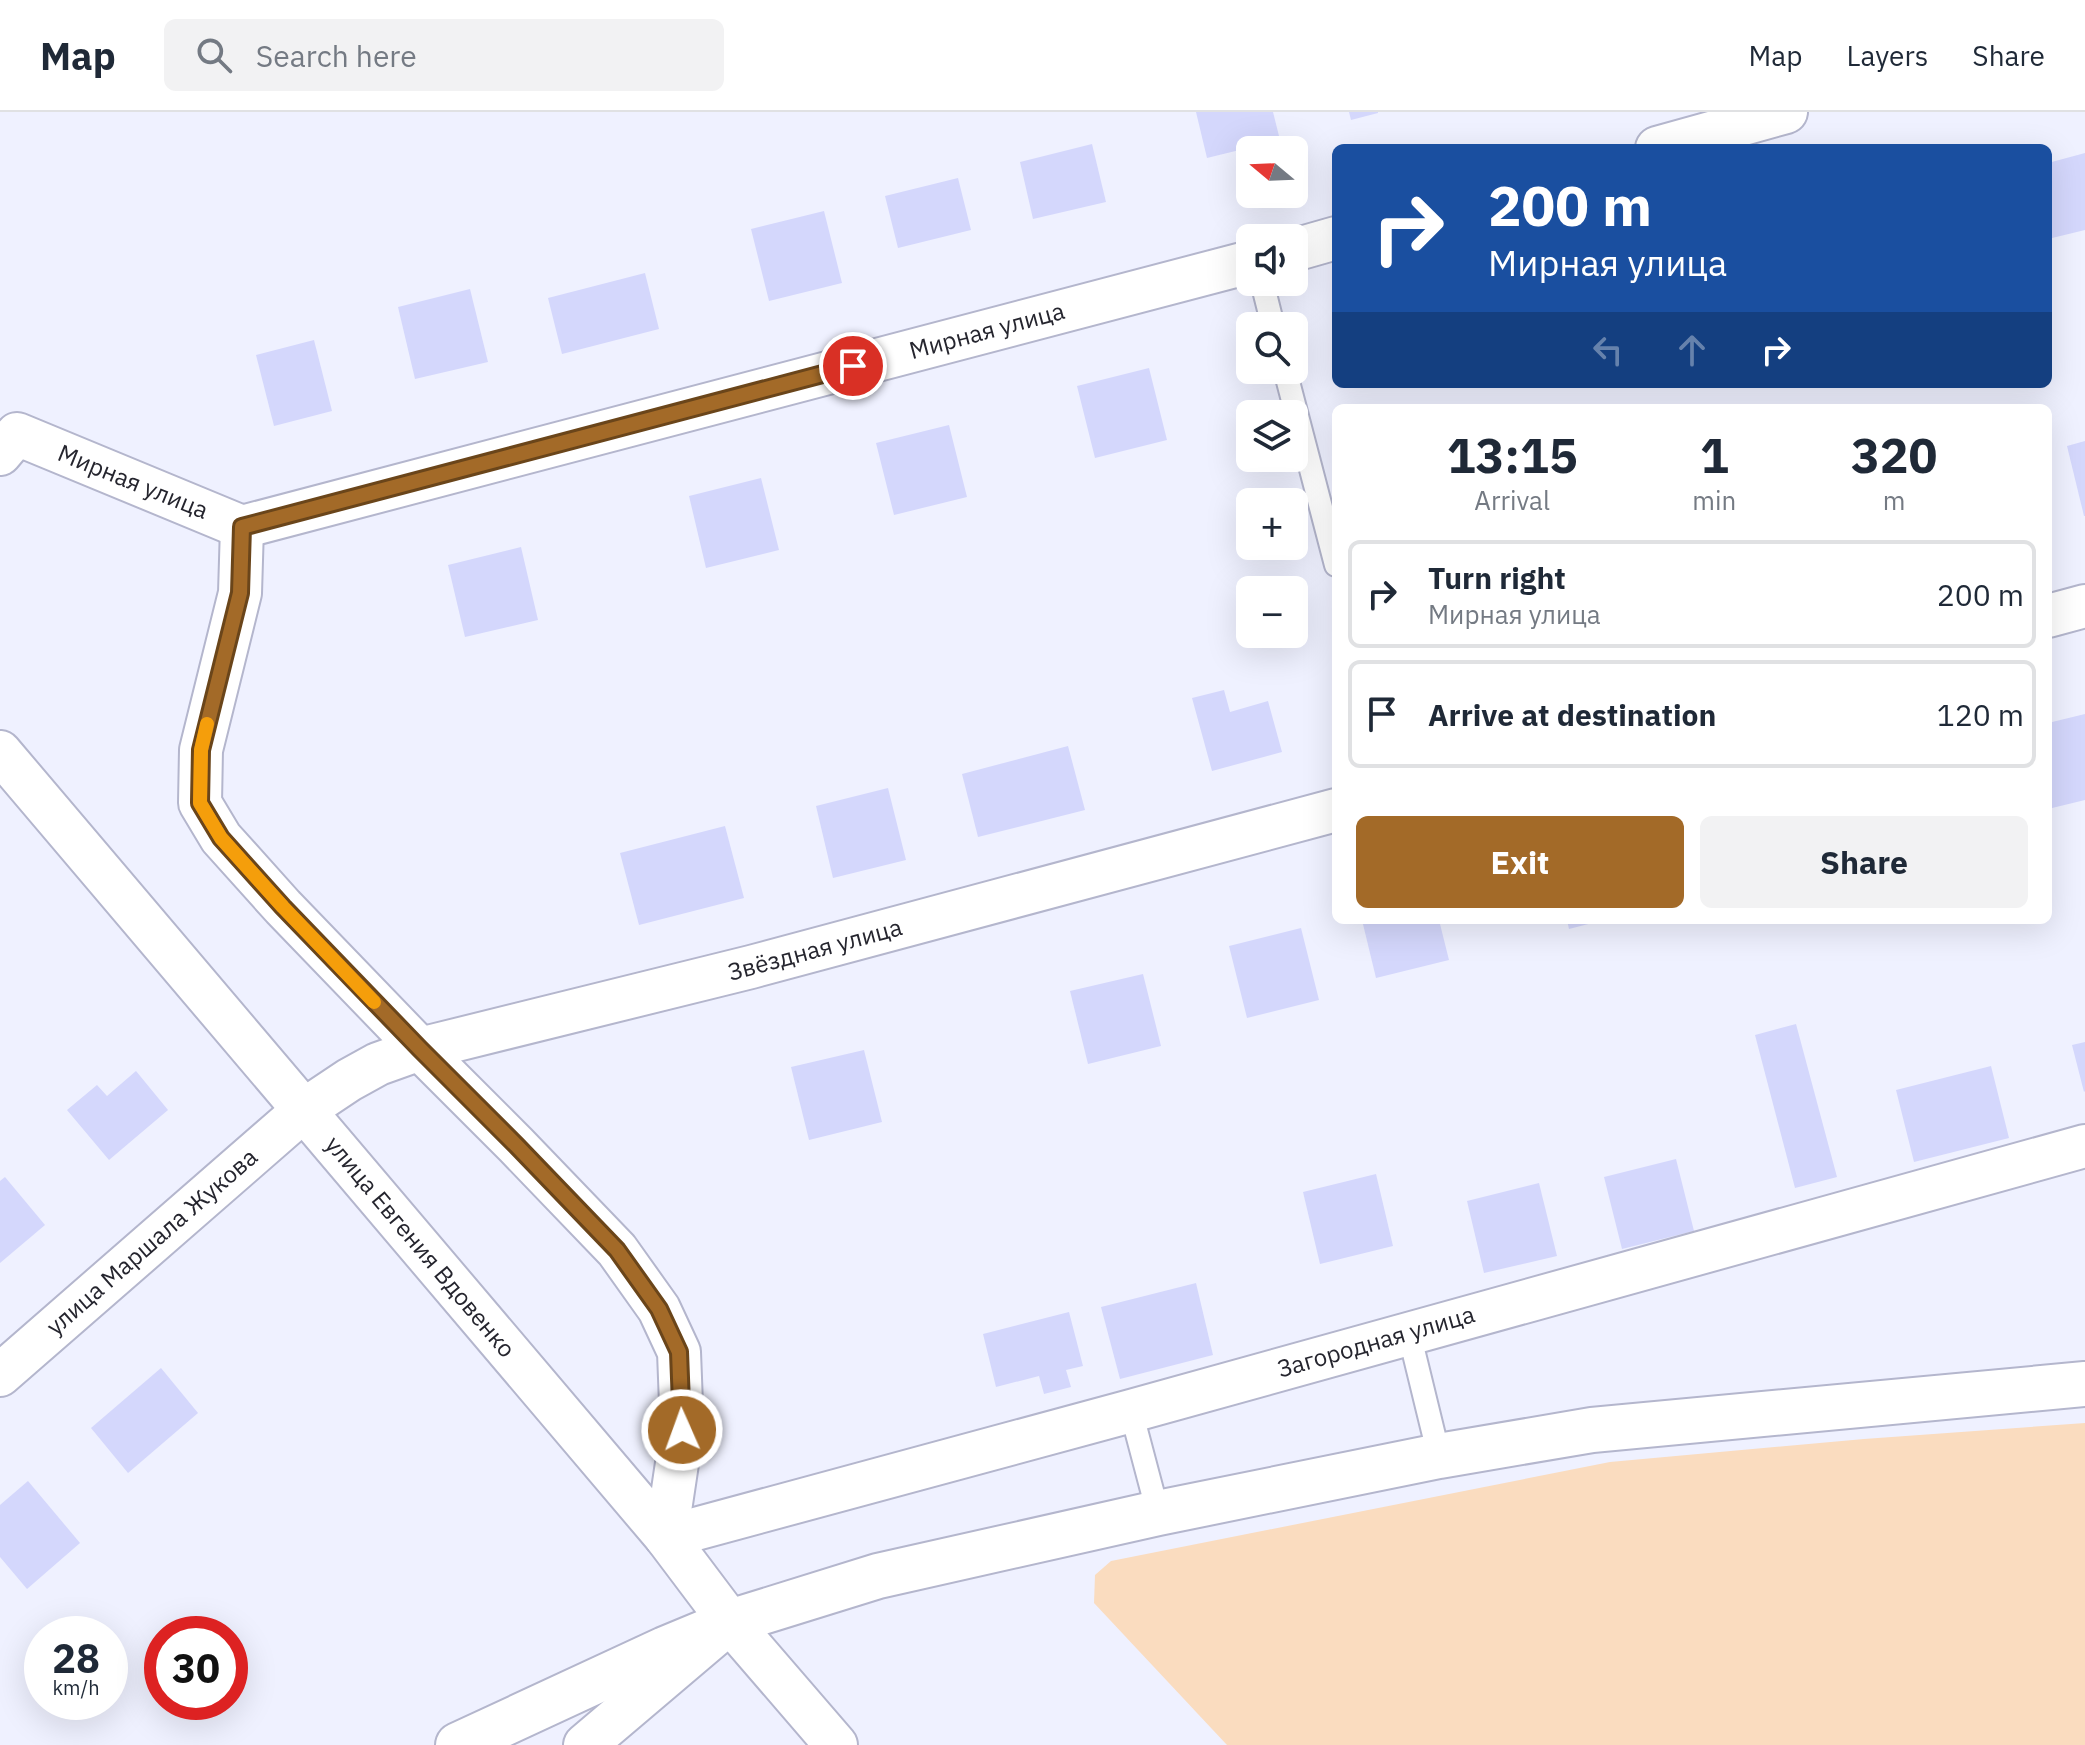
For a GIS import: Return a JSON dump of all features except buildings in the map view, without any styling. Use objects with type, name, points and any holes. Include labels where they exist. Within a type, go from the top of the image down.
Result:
[{"type":"street","points":[[1671,144],[1786,112]]},
{"type":"street","points":[[1308,246],[1332,239]]},
{"type":"street","name":"Мирная улица","points":[[6,439],[242,527],[1236,266]]},
{"type":"street","points":[[242,527],[240,593],[201,750],[200,803],[221,838],[283,907],[617,1250],[659,1309],[679,1352],[682,1430],[666,1537]]},
{"type":"street","points":[[2052,615],[2085,606]]},
{"type":"street","name":"улица Евгения Вдовенко","points":[[0,752],[666,1537],[730,1622],[836,1745]]},
{"type":"street","name":"Звёздная улица","points":[[304,1110],[378,1064],[420,1049],[751,967],[1332,811]]},
{"type":"street","name":"улица Маршала Жукова","points":[[0,1375],[304,1110]]},
{"type":"street","name":"Загородная улица","points":[[666,1537],[2085,1146]]},
{"type":"street","points":[[458,1745],[730,1622],[878,1576],[1158,1513],[1439,1456],[1592,1430],[2085,1384]]},
{"type":"street","points":[[585,1745],[730,1622]]},
{"type":"lane","points":[[1289,384],[1332,550]]},
{"type":"lane","points":[[1409,1333],[1439,1456]]},
{"type":"lane","points":[[1131,1411],[1158,1513]]},
{"type":"shaded area","points":[[2085,1423],[2085,1745],[1227,1745],[1094,1603],[1095,1575],[1111,1561],[1610,1462]]},
{"type":"slow traffic","points":[[207,724],[201,750],[200,803],[221,838],[374,1002]]},
{"type":"route","points":[[682,1430],[679,1352],[659,1309],[617,1250],[283,907],[221,838],[200,803],[201,750],[240,593],[242,527],[853,366]]}]
